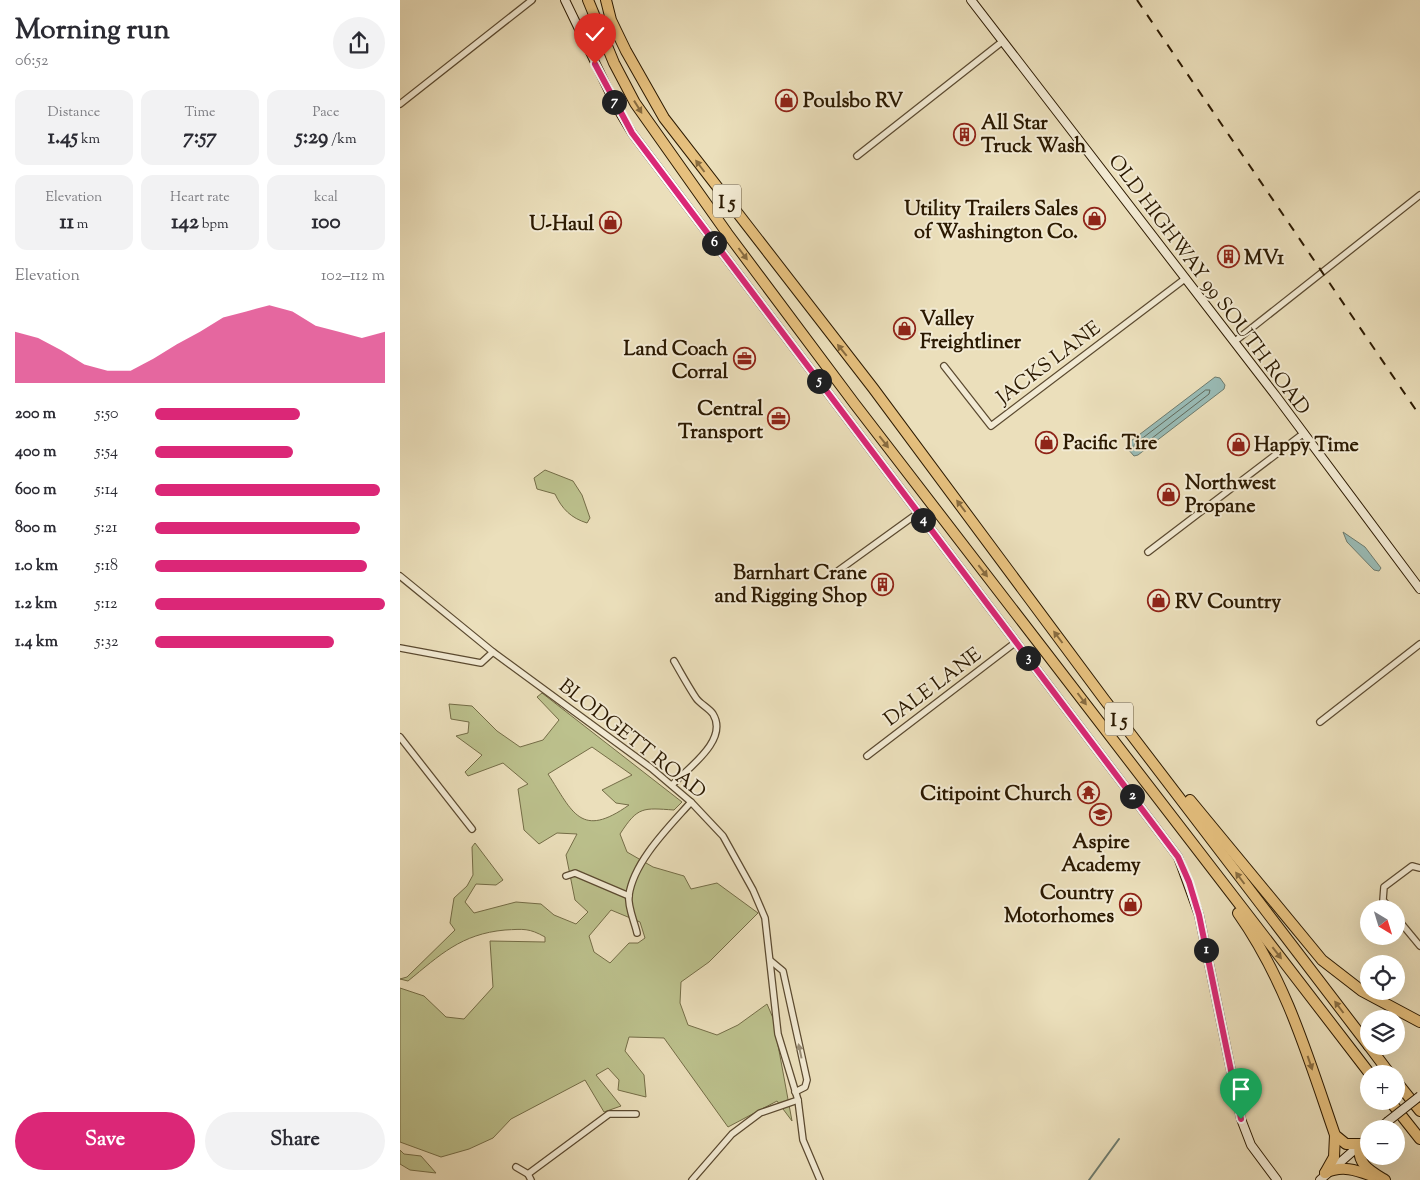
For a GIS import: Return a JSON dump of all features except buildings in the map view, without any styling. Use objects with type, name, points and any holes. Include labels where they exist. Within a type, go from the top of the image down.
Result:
[{"type":"highway","name":"I 5","points":[[588,0],[623,81],[672,157],[854,403],[1363,1065]]},
{"type":"highway","name":"I 5","points":[[606,0],[611,20],[626,51],[664,118],[873,388],[1104,699],[1360,1034]]},
{"type":"highway","points":[[1104,699],[1143,743],[1221,840],[1322,960],[1362,991],[1420,1022]]},
{"type":"highway","points":[[1187,837],[1254,937],[1276,975],[1287,1000],[1335,1135],[1334,1157],[1322,1176]]},
{"type":"highway","points":[[1405,1092],[1420,1110]]},
{"type":"highway","points":[[1397,1110],[1420,1139]]},
{"type":"highway","points":[[1335,1135],[1346,1144],[1360,1144],[1360,1158]]},
{"type":"highway","points":[[1363,1165],[1385,1180]]},
{"type":"highway","points":[[1322,1176],[1334,1169],[1352,1169],[1380,1180]]},
{"type":"street","points":[[400,104],[532,0]]},
{"type":"street","points":[[565,0],[617,108],[632,133],[1178,857],[1189,882],[1199,915],[1241,1119],[1255,1151],[1271,1180]]},
{"type":"street","name":"OLD HIGHWAY 99 SOUTH ROAD","points":[[971,0],[1186,278],[1420,589]]},
{"type":"street","points":[[857,156],[1003,41]]},
{"type":"street","points":[[1234,342],[1420,195]]},
{"type":"street","name":"JACKS LANE","points":[[944,366],[991,426],[1186,278]]},
{"type":"street","points":[[1148,552],[1304,433]]},
{"type":"street","points":[[835,573],[918,513]]},
{"type":"street","name":"BLODGETT ROAD","points":[[400,576],[493,652],[672,785],[723,836],[753,890],[765,918],[778,1034],[798,1100],[803,1140],[820,1180]]},
{"type":"street","name":"DALE LANE","points":[[868,756],[1016,642]]},
{"type":"street","points":[[1320,722],[1420,644]]},
{"type":"street","points":[[400,648],[482,663],[493,652]]},
{"type":"street","points":[[672,785],[711,744],[717,734],[717,723],[712,712],[697,700],[674,661]]},
{"type":"street","points":[[400,737],[472,830]]},
{"type":"street","points":[[637,933],[629,896],[642,862],[657,839],[691,802]]},
{"type":"street","points":[[1383,900],[1384,887],[1412,866],[1420,868]]},
{"type":"street","points":[[566,876],[575,873],[629,896]]},
{"type":"street","points":[[1405,928],[1420,946]]},
{"type":"street","points":[[771,960],[783,971],[807,1080],[805,1087],[795,1092]]},
{"type":"street","points":[[1390,1120],[1420,1096]]},
{"type":"street","points":[[692,1180],[732,1134],[760,1113],[798,1100]]},
{"type":"street","points":[[516,1167],[529,1177],[609,1114],[636,1114]]},
{"type":"street","points":[[1313,1180],[1322,1176],[1360,1144]]},
{"type":"street","points":[[1255,1151],[1277,1180]]},
{"type":"green space","points":[[545,470],[573,481],[582,495],[590,518],[587,523],[568,512],[555,494],[537,489],[534,478]]},
{"type":"green space","points":[[542,693],[682,802],[674,810],[648,809],[632,818],[620,834],[627,852],[653,867],[684,876],[691,889],[717,883],[758,913],[709,962],[681,982],[680,1003],[688,1025],[717,1035],[738,1025],[767,1004],[773,1018],[792,1121],[777,1101],[728,1127],[664,1038],[629,1037],[625,1051],[644,1075],[646,1097],[618,1090],[619,1080],[608,1068],[596,1075],[621,1106],[604,1112],[585,1080],[511,1119],[493,1138],[469,1149],[441,1157],[400,1142],[400,988],[424,996],[446,1017],[464,1019],[493,987],[490,941],[545,942],[545,937],[526,930],[490,932],[463,941],[452,947],[408,981],[400,979],[407,977],[455,930],[450,923],[454,898],[467,886],[473,875],[472,847],[475,843],[503,880],[496,885],[476,884],[465,902],[474,913],[516,902],[541,904],[554,915],[576,924],[588,912],[575,900],[566,855],[577,834],[557,833],[539,844],[524,830],[518,789],[528,784],[503,763],[468,776],[465,772],[482,755],[456,736],[468,733],[469,722],[451,719],[449,704],[472,706],[497,731],[520,747],[543,740],[559,720],[537,697]],"holes":[[[592,747],[632,775],[602,790],[616,803],[629,805],[613,815],[600,820],[589,820],[580,817],[572,810],[548,774]],[[611,910],[640,922],[645,938],[638,943],[629,943],[610,963],[594,952],[589,936]]]},
{"type":"green space","points":[[400,1150],[404,1154],[421,1156],[436,1173],[410,1170],[400,1164]]},
{"type":"water","points":[[1215,377],[1220,378],[1225,385],[1224,389],[1138,455],[1134,456],[1127,448],[1127,444]]},
{"type":"water","points":[[1343,532],[1365,547],[1381,568],[1379,571],[1374,570],[1347,542]]},
{"type":"waterway","points":[[1089,1180],[1119,1139]]},
{"type":"railway","points":[[1137,0],[1420,416]]},
{"type":"place","name":"Poulsbo RV","points":[[787,100]]},
{"type":"place","name":"All Star Truck Wash","points":[[965,134]]},
{"type":"place","name":"Utility Trailers Sales of Washington Co.","points":[[1094,219]]},
{"type":"place","name":"U-Haul","points":[[610,223]]},
{"type":"place","name":"MV1","points":[[1228,257]]},
{"type":"place","name":"Valley Freightliner","points":[[904,329]]},
{"type":"place","name":"Land Coach Corral","points":[[744,359]]},
{"type":"place","name":"Central Transport","points":[[779,419]]},
{"type":"place","name":"Pacific Tire","points":[[1047,442]]},
{"type":"place","name":"Happy Time","points":[[1238,444]]},
{"type":"place","name":"Northwest Propane","points":[[1169,494]]},
{"type":"place","name":"Barnhart Crane and Rigging Shop","points":[[883,584]]},
{"type":"place","name":"RV Country","points":[[1159,601]]},
{"type":"place","name":"Citipoint Church","points":[[1088,793]]},
{"type":"place","name":"Aspire Academy","points":[[1101,815]]},
{"type":"place","name":"Country Motorhomes","points":[[1130,904]]},
{"type":"route","points":[[595,64],[632,133],[1178,857],[1189,882],[1199,915],[1231,1078],[1241,1119]]}]
